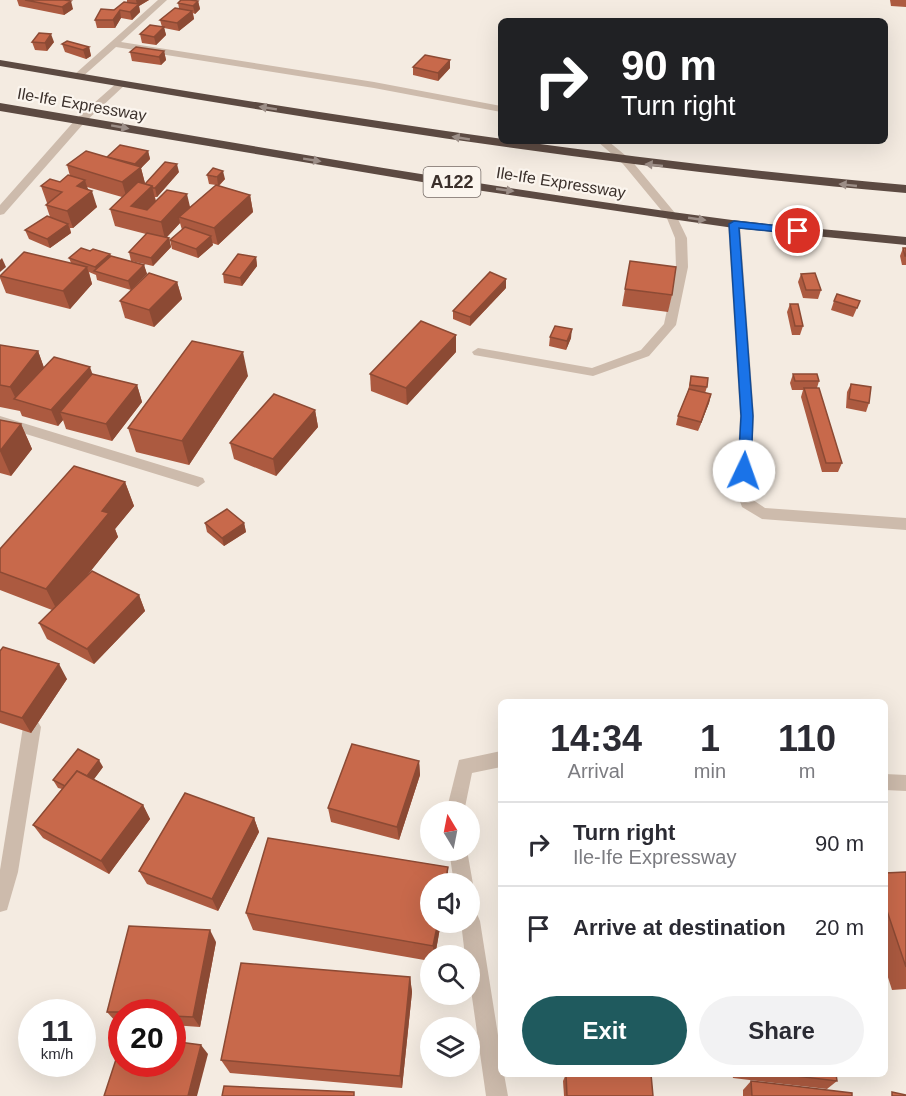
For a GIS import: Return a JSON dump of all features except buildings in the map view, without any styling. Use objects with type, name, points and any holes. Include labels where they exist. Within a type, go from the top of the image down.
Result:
[{"type":"highway","name":"Ile-Ife Expressway","points":[[0,63],[268,108],[498,143]]},
{"type":"highway","name":"Ile-Ife Expressway","points":[[0,107],[422,178],[671,215],[734,224],[906,241]]},
{"type":"highway","name":"Ile-Ife Expressway","points":[[507,144],[627,162],[906,189]]},
{"type":"street","points":[[78,76],[163,0]]},
{"type":"street","points":[[114,44],[374,85],[498,109]]},
{"type":"street","points":[[0,212],[80,121],[122,83]]},
{"type":"street","points":[[478,352],[593,372],[645,353],[670,325],[682,267],[681,238],[671,215],[627,162],[606,144]]},
{"type":"street","points":[[734,224],[747,416],[743,489],[747,503],[762,513],[906,524]]},
{"type":"street","points":[[0,421],[198,482]]},
{"type":"street","points":[[0,903],[9,872],[32,727]]},
{"type":"street","points":[[457,801],[465,766],[498,760]]},
{"type":"street","points":[[888,782],[906,783]]},
{"type":"street","points":[[472,933],[497,1096]]},
{"type":"route","points":[[744,471],[747,416],[734,224],[798,231]]}]
